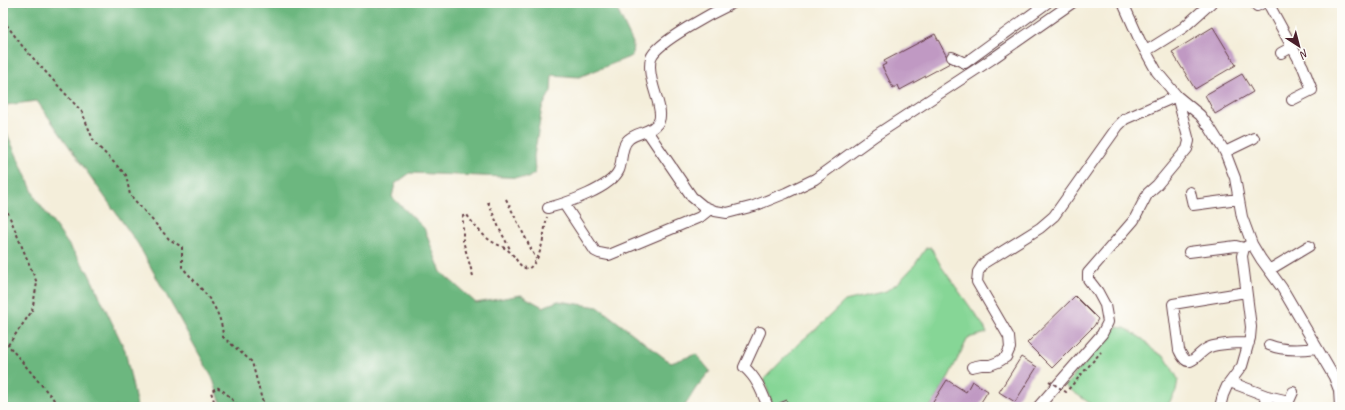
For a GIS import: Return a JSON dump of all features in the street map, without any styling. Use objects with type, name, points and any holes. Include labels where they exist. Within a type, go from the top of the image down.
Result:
[{"type":"street","points":[[548,208],[564,204],[610,182],[615,177],[620,169],[624,146],[628,140],[647,131],[659,121],[660,113],[658,102],[652,83],[650,66],[651,57],[658,48],[680,33],[714,12],[733,3]]},
{"type":"street","points":[[952,57],[965,62],[1047,3]]},
{"type":"street","points":[[647,131],[692,197],[704,206],[727,213],[754,206],[786,193],[815,178],[876,135],[992,59],[1072,3]]},
{"type":"street","points":[[1123,3],[1140,41],[1157,72],[1177,96],[1200,115],[1225,152],[1235,178],[1248,246],[1269,270],[1282,288],[1340,385],[1340,407]]},
{"type":"street","points":[[1146,51],[1183,28],[1211,3]]},
{"type":"street","points":[[1268,3],[1303,67],[1312,90],[1292,100]]},
{"type":"street","points":[[1281,53],[1292,47]]},
{"type":"street","points":[[972,367],[990,365],[998,362],[1006,357],[1010,348],[1009,337],[977,282],[978,272],[984,263],[1040,228],[1054,216],[1118,126],[1125,119],[1177,96]]},
{"type":"street","points":[[1038,407],[1102,334],[1108,322],[1105,305],[1098,292],[1088,279],[1088,273],[1134,220],[1148,193],[1157,185],[1187,149],[1189,140],[1177,96]]},
{"type":"street","points":[[1225,152],[1254,138]]},
{"type":"street","points":[[1190,192],[1193,205],[1238,199]]},
{"type":"street","points":[[564,204],[596,251],[609,255],[700,217],[710,209]]},
{"type":"street","points":[[1189,252],[1236,246],[1248,246]]},
{"type":"street","points":[[1220,407],[1223,395],[1230,382],[1242,366],[1251,327],[1242,256],[1248,246]]},
{"type":"street","points":[[1269,270],[1309,246]]},
{"type":"street","points":[[1246,292],[1172,304],[1179,350],[1182,357],[1186,361],[1192,361],[1198,358],[1204,350],[1210,347],[1236,343],[1248,343]]},
{"type":"street","points":[[760,332],[744,367],[757,381],[768,407]]},
{"type":"street","points":[[1269,345],[1278,349],[1317,348]]},
{"type":"street","points":[[1230,382],[1267,396],[1289,401],[1293,392]]},
{"type":"street","points":[[1263,407],[1267,396]]},
{"type":"path","points":[[3,20],[24,47],[82,112],[94,142],[126,175],[130,195],[169,239],[182,247],[182,267],[214,304],[223,327],[223,337],[252,362],[262,400],[268,407]]},
{"type":"path","points":[[506,199],[536,259]]},
{"type":"path","points":[[3,201],[37,283],[32,311],[8,345],[60,407]]},
{"type":"path","points":[[488,202],[511,252],[523,268],[528,269],[532,266],[540,250],[548,208]]},
{"type":"path","points":[[473,276],[463,241],[462,220],[464,215],[467,215],[478,230],[511,252]]},
{"type":"path","points":[[1049,381],[1066,392],[1101,352]]},
{"type":"path","points":[[216,407],[211,392],[217,387],[226,393],[239,407]]},
{"type":"green space","points":[[3,3],[614,3],[633,43],[632,56],[579,77],[552,75],[551,91],[542,108],[534,156],[535,173],[528,178],[410,173],[395,184],[392,197],[424,228],[441,272],[476,303],[521,295],[543,307],[558,301],[598,307],[671,363],[696,354],[710,371],[696,388],[684,407],[222,407],[213,379],[138,244],[37,101],[6,105],[4,127],[36,199],[88,272],[125,350],[137,407],[3,407]]},
{"type":"green space","points":[[931,247],[941,266],[983,325],[987,333],[968,338],[947,380],[930,407],[773,407],[764,379],[799,343],[845,301],[886,291],[899,282],[913,267],[926,248]]},
{"type":"green space","points":[[1116,327],[1125,328],[1144,340],[1153,350],[1165,357],[1178,379],[1176,391],[1169,403],[1170,407],[1095,407],[1065,386]]},
{"type":"building","points":[[1213,27],[1236,65],[1195,89],[1172,52]]},
{"type":"building","points":[[935,34],[950,63],[900,90],[898,85],[893,88],[882,66],[886,64],[884,61]]},
{"type":"building","points":[[1242,74],[1253,92],[1215,114],[1205,95]]},
{"type":"building","points":[[1075,296],[1098,319],[1094,326],[1052,368],[1027,343]]},
{"type":"building","points":[[1021,357],[1037,367],[1015,402],[999,392]]},
{"type":"building","points":[[947,380],[966,392],[972,381],[988,391],[978,407],[930,407]]},
{"type":"building","points":[[787,400],[790,407],[778,407],[777,404]]}]
